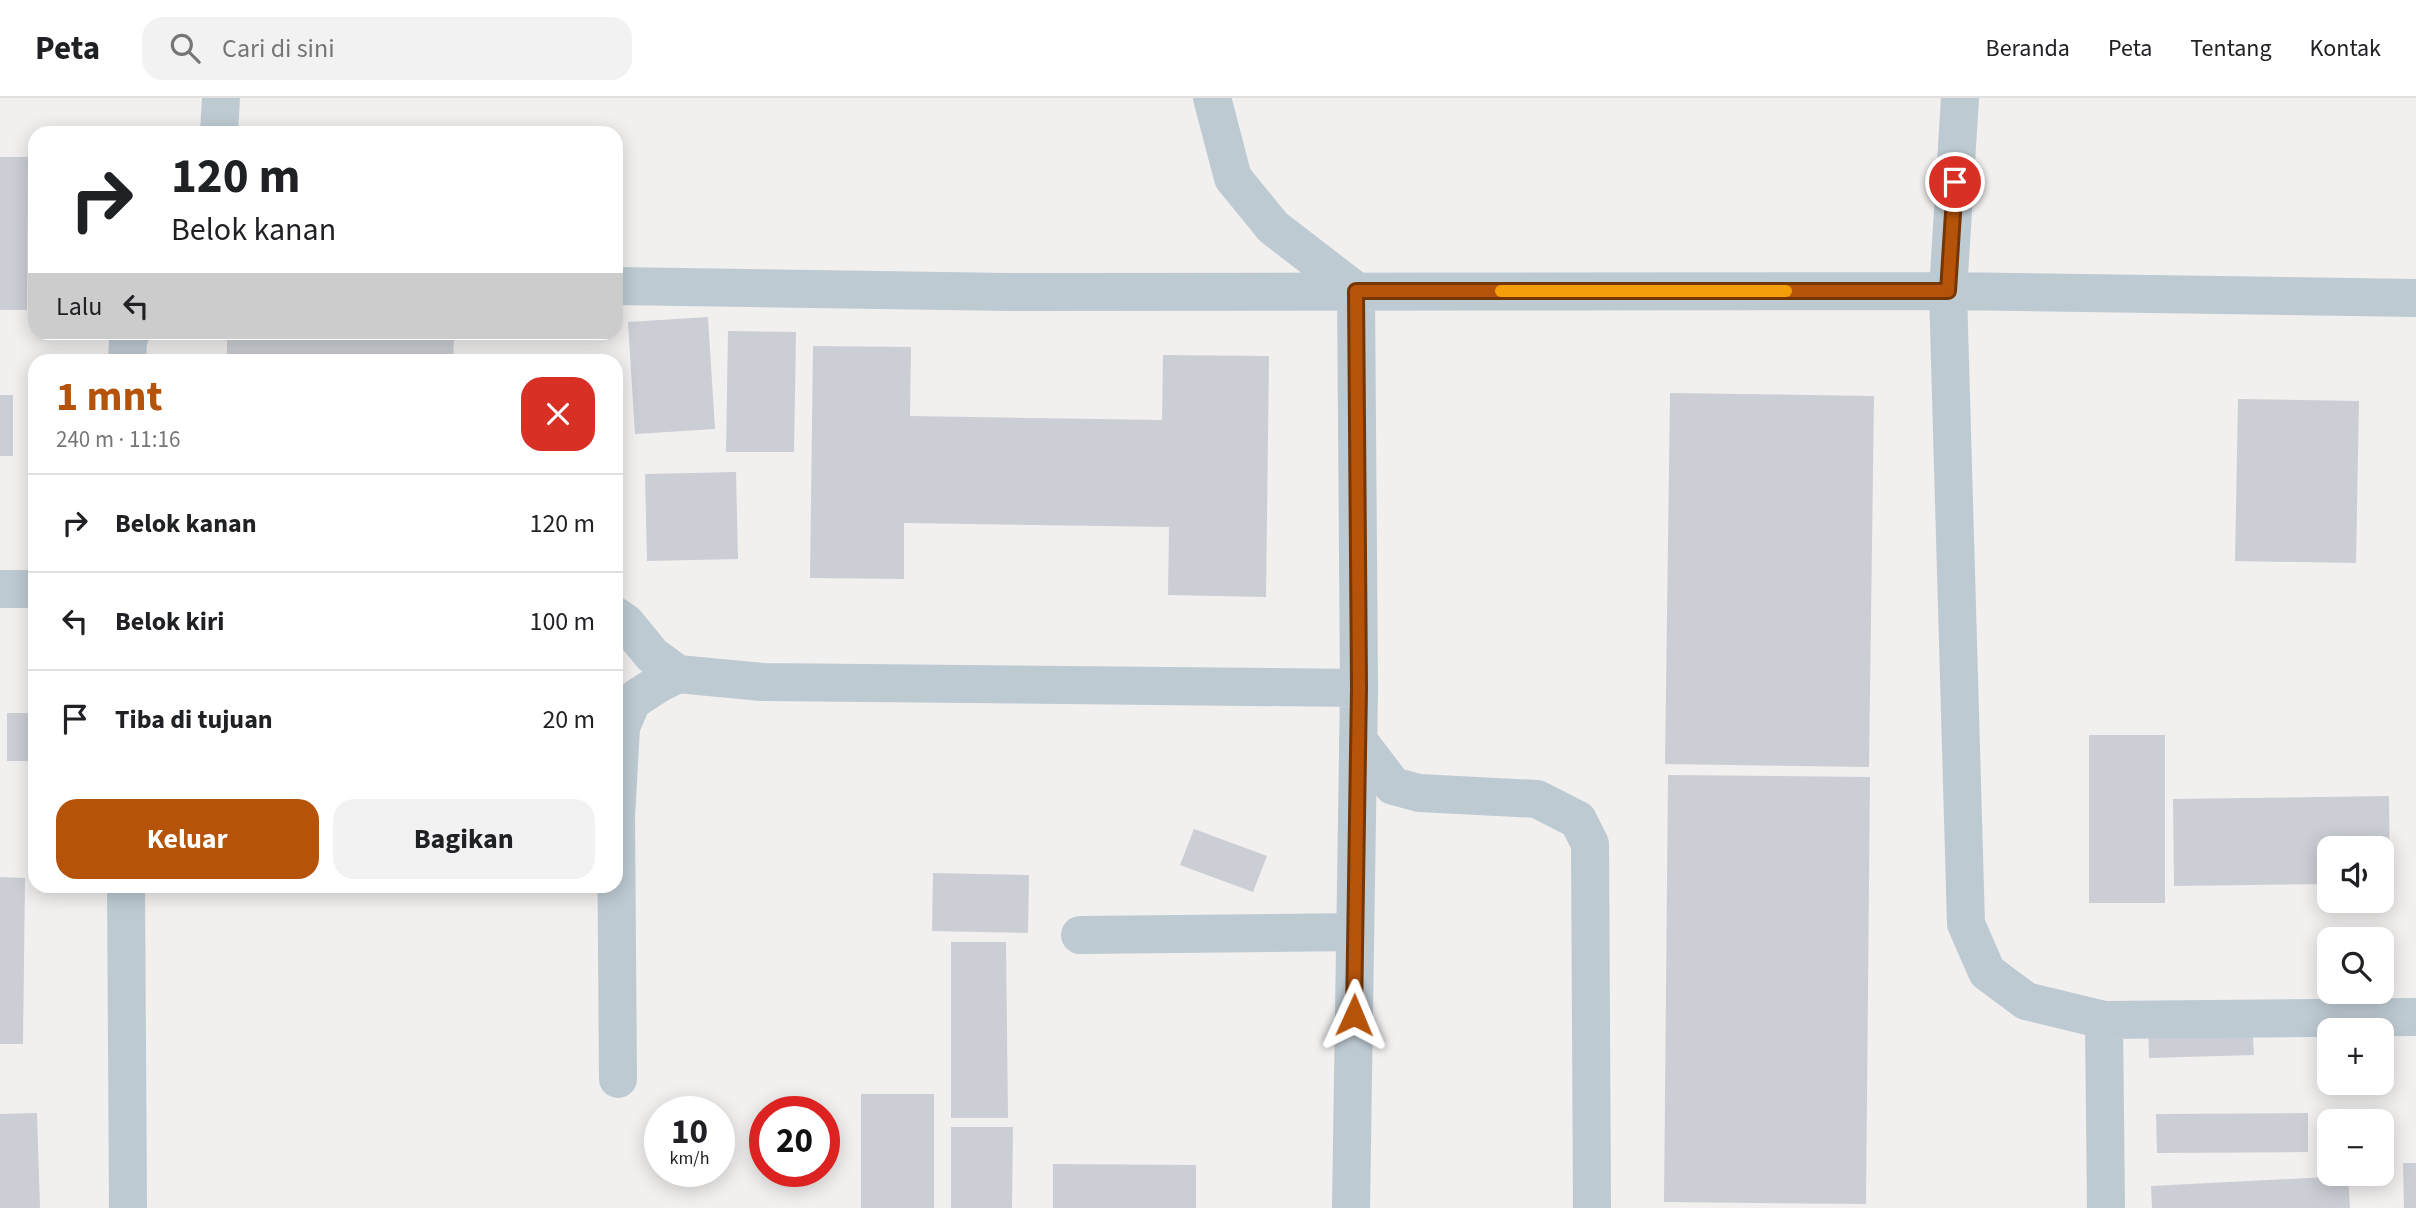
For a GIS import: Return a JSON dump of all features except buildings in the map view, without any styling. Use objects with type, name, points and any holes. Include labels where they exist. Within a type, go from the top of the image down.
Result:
[{"type":"lane","points":[[1960,99],[1948,291],[1966,924],[1987,972],[2026,1001],[2104,1020],[2416,1017]]},
{"type":"lane","points":[[1212,101],[1233,178],[1273,227],[1356,291]]},
{"type":"lane","points":[[623,286],[1228,293],[1948,291],[2416,298]]},
{"type":"lane","points":[[1351,1208],[1359,740],[1356,291]]},
{"type":"lane","points":[[0,589],[28,589]]},
{"type":"lane","points":[[623,622],[652,655],[678,674],[762,682],[1359,688]]},
{"type":"lane","points":[[623,722],[632,701],[678,674]]},
{"type":"lane","points":[[1359,740],[1393,786],[1419,793],[1537,799],[1578,820],[1590,844],[1592,1208]]},
{"type":"lane","points":[[126,893],[128,1208]]},
{"type":"lane","points":[[617,893],[618,1079]]},
{"type":"lane","points":[[1080,935],[1355,932]]},
{"type":"lane","points":[[2104,1020],[2106,1208]]},
{"type":"slow traffic","points":[[1501,291],[1786,291]]},
{"type":"route","points":[[1354,1015],[1359,688],[1356,291],[1948,291],[1955,182]]}]
